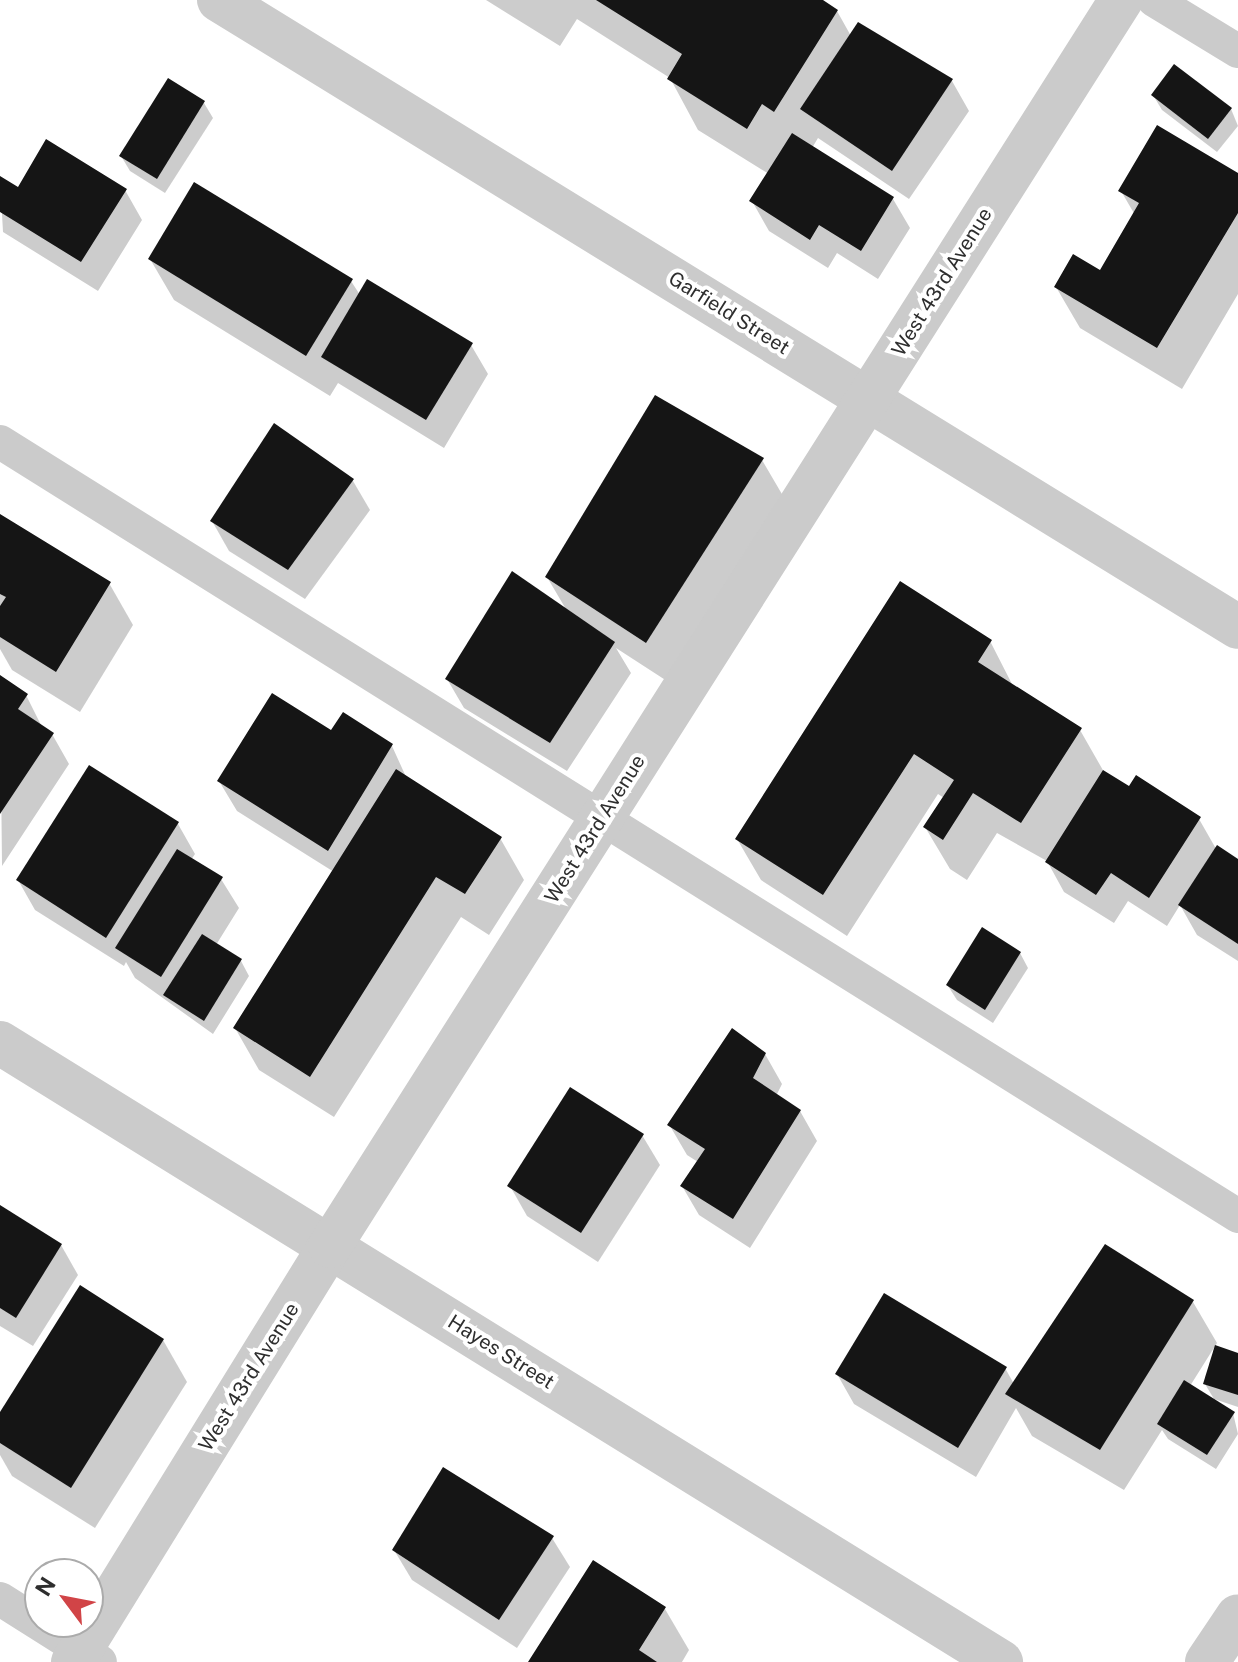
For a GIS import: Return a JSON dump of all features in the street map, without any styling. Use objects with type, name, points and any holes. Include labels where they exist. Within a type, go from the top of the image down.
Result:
[{"type":"street","name":"Garfield Street","points":[[219,0],[1238,627]]},
{"type":"street","name":"West 43rd Avenue","points":[[85,1658],[330,1246],[1121,0]]},
{"type":"street","name":"Hayes Street","points":[[0,1043],[1001,1662]]},
{"type":"street","points":[[1207,1662],[1238,1616]]},
{"type":"lane","points":[[1154,0],[1238,51]]},
{"type":"lane","points":[[0,442],[603,816],[1238,1216]]},
{"type":"lane","points":[[0,1599],[85,1658]]},
{"type":"building","points":[[596,0],[823,0],[838,10],[774,112],[762,104],[747,129],[667,79],[682,54]]},
{"type":"building","points":[[858,22],[953,79],[892,171],[800,109]]},
{"type":"building","points":[[1174,64],[1232,108],[1208,139],[1151,95]]},
{"type":"building","points":[[168,78],[205,101],[157,179],[119,156]]},
{"type":"building","points":[[1157,125],[1238,173],[1238,213],[1157,348],[1054,287],[1073,254],[1100,270],[1139,203],[1118,191]]},
{"type":"building","points":[[792,133],[894,197],[861,251],[819,225],[810,240],[749,201]]},
{"type":"building","points":[[46,139],[127,189],[81,262],[0,212],[0,176],[18,187]]},
{"type":"building","points":[[194,182],[353,279],[306,356],[148,259]]},
{"type":"building","points":[[367,279],[473,343],[426,420],[321,357]]},
{"type":"building","points":[[655,395],[764,458],[646,643],[545,577]]},
{"type":"building","points":[[274,423],[354,479],[288,570],[210,521]]},
{"type":"building","points":[[0,514],[111,582],[56,672],[0,637],[0,606],[6,597],[0,594]]},
{"type":"building","points":[[512,571],[615,642],[550,743],[445,679]]},
{"type":"building","points":[[900,581],[992,640],[978,662],[1082,728],[1021,823],[973,793],[943,840],[923,827],[954,780],[914,754],[823,895],[735,839]]},
{"type":"building","points":[[0,675],[28,694],[18,709],[54,733],[0,814]]},
{"type":"building","points":[[272,693],[331,730],[343,712],[393,744],[328,851],[217,781]]},
{"type":"building","points":[[89,765],[179,822],[106,938],[16,880]]},
{"type":"building","points":[[396,769],[502,837],[465,894],[436,877],[310,1077],[233,1028]]},
{"type":"building","points":[[1103,770],[1129,786],[1136,775],[1201,817],[1149,898],[1111,873],[1096,895],[1045,862]]},
{"type":"building","points":[[1217,845],[1238,859],[1238,944],[1178,905]]},
{"type":"building","points":[[177,849],[223,877],[161,977],[115,948]]},
{"type":"building","points":[[982,927],[1021,952],[985,1010],[946,985]]},
{"type":"building","points":[[202,934],[242,959],[204,1021],[163,995]]},
{"type":"building","points":[[732,1028],[766,1053],[753,1078],[801,1110],[733,1219],[680,1186],[705,1149],[667,1125]]},
{"type":"building","points":[[570,1087],[644,1134],[581,1233],[507,1186]]},
{"type":"building","points":[[0,1205],[62,1244],[16,1318],[0,1308]]},
{"type":"building","points":[[1105,1244],[1194,1300],[1100,1450],[1005,1394]]},
{"type":"building","points":[[80,1285],[164,1339],[71,1488],[0,1443],[0,1412]]},
{"type":"building","points":[[884,1293],[1007,1367],[958,1448],[835,1374]]},
{"type":"building","points":[[1215,1345],[1238,1353],[1238,1395],[1203,1384]]},
{"type":"building","points":[[1184,1380],[1235,1412],[1207,1455],[1157,1424]]},
{"type":"building","points":[[443,1467],[554,1536],[499,1620],[392,1550]]},
{"type":"building","points":[[593,1560],[666,1607],[639,1650],[657,1662],[528,1662]]}]
